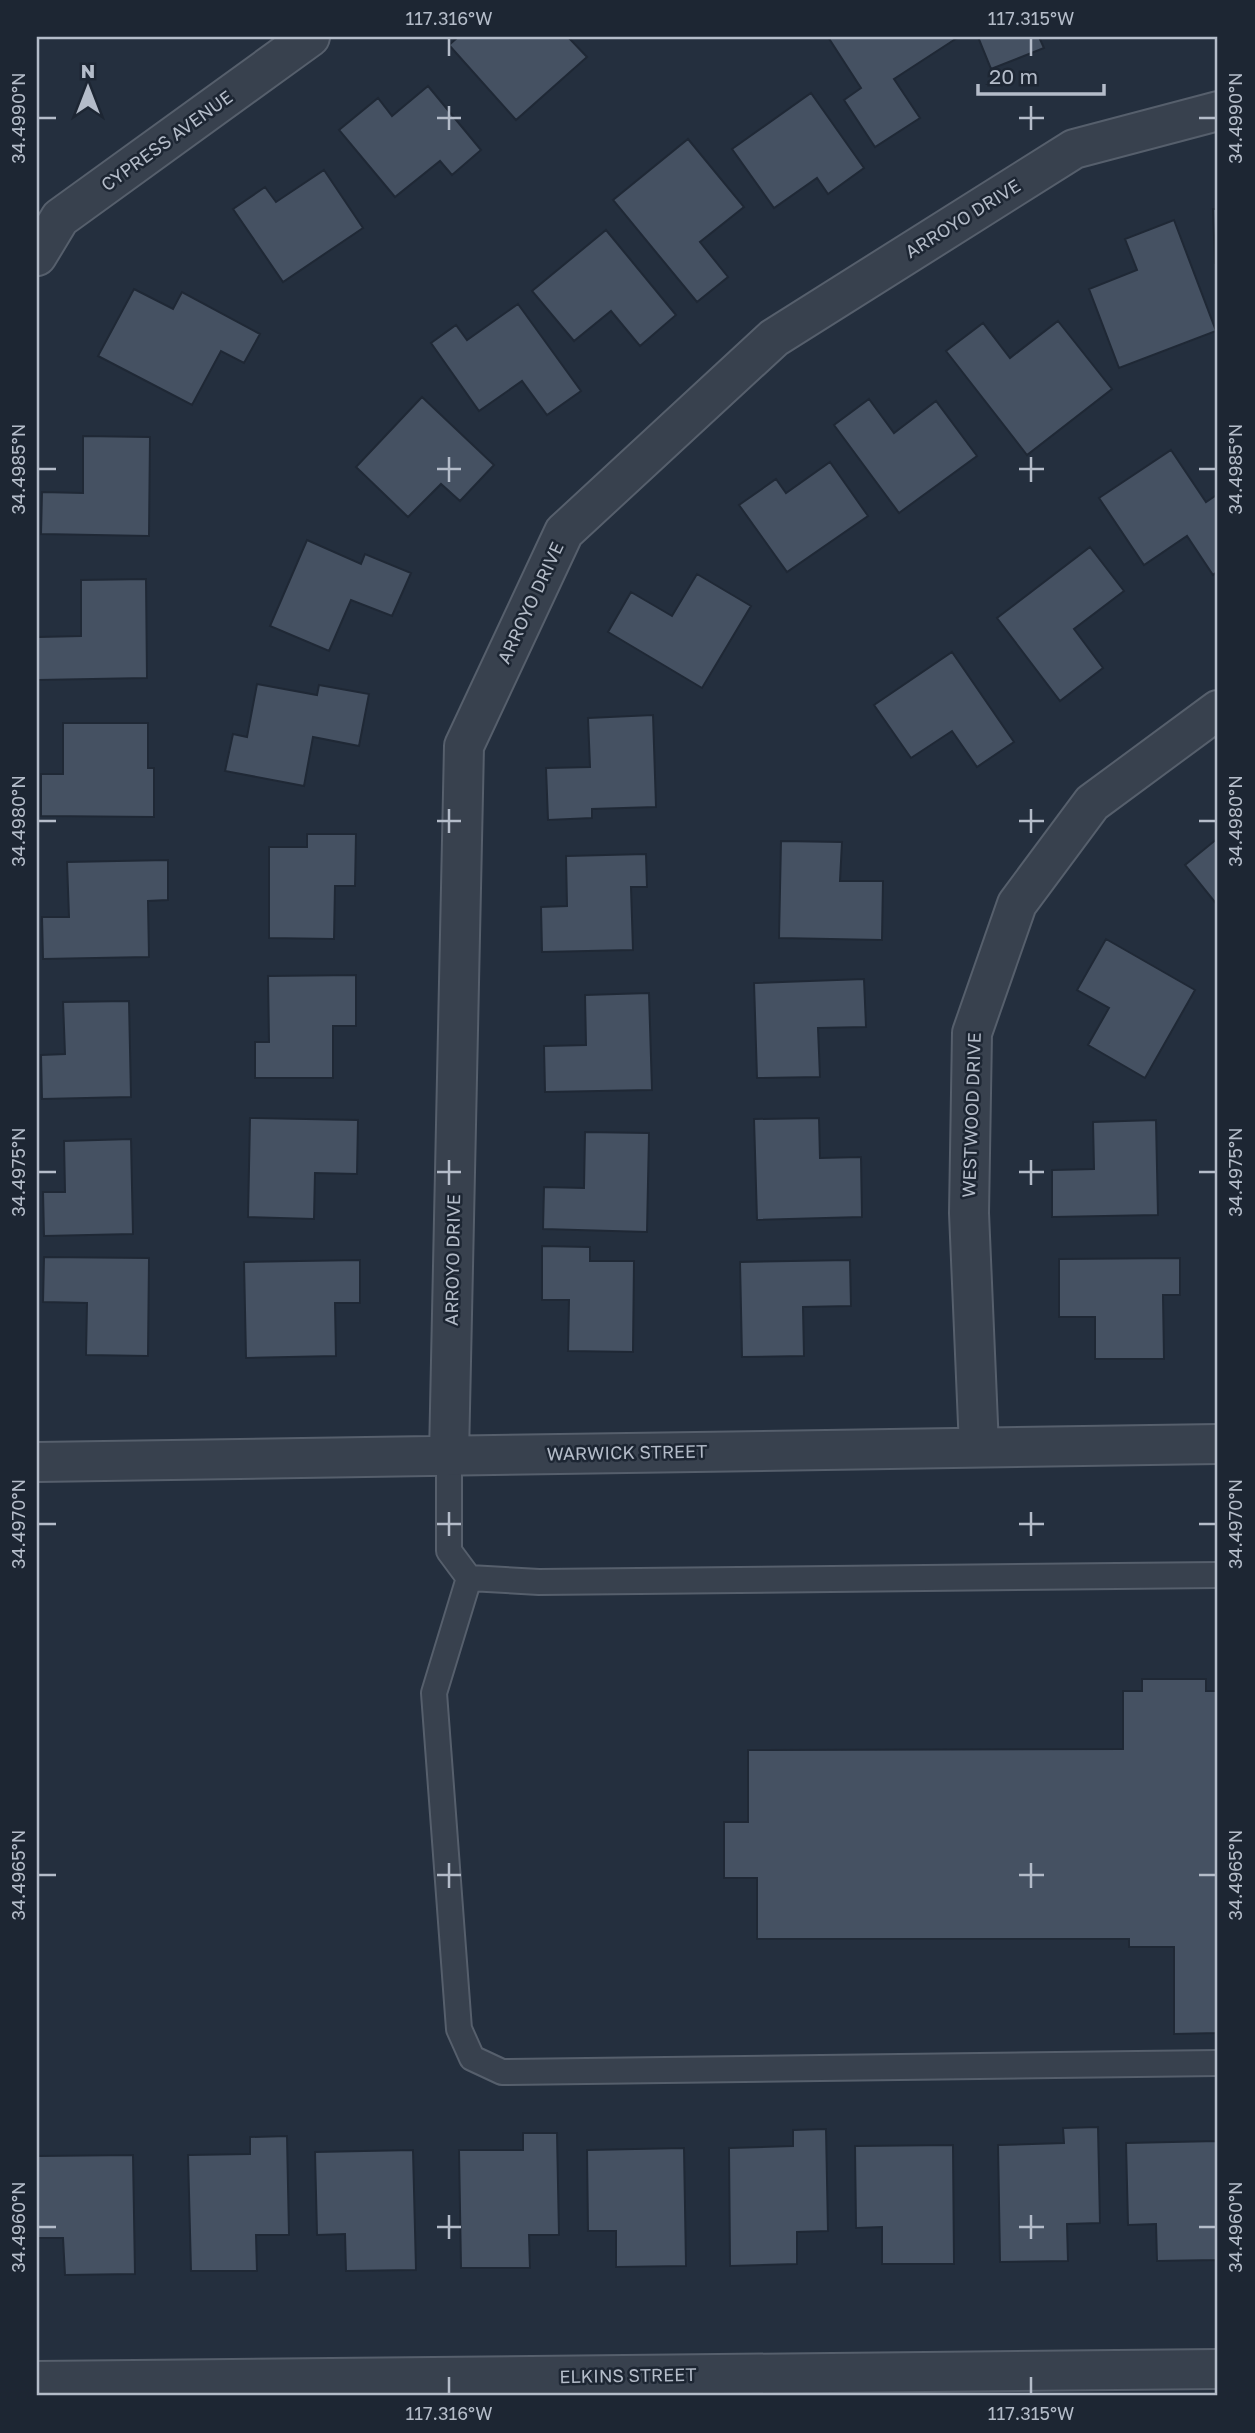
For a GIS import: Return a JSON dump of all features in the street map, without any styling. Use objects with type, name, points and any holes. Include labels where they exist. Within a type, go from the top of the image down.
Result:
[{"type":"street","name":"CYPRESS AVENUE","points":[[37,257],[60,218],[310,37]]},
{"type":"street","name":"ARROYO DRIVE","points":[[449,1456],[464,746],[564,532],[774,338],[1074,149],[1218,111]]},
{"type":"street","name":"WESTWOOD DRIVE","points":[[979,1447],[969,1213],[972,1032],[1017,904],[1092,803],[1218,710]]},
{"type":"street","name":"WARWICK STREET","points":[[37,1462],[1218,1444]]},
{"type":"street","name":"ELKINS STREET","points":[[37,2382],[505,2387],[1045,2384],[1218,2369]]},
{"type":"lane","points":[[449,1456],[449,1551],[469,1578]]},
{"type":"lane","points":[[469,1578],[539,1582],[1218,1575]]},
{"type":"lane","points":[[469,1578],[433,1693],[458,2029],[472,2058],[502,2072],[1218,2063]]},
{"type":"building","points":[[458,37],[568,37],[587,57],[516,120],[449,45]]},
{"type":"building","points":[[828,37],[957,38],[894,79],[920,118],[875,147],[844,100],[861,88]]},
{"type":"building","points":[[978,37],[1039,37],[1044,48],[991,69]]},
{"type":"building","points":[[428,86],[481,150],[452,175],[440,161],[395,197],[339,130],[378,98],[392,116]]},
{"type":"building","points":[[811,93],[864,168],[828,194],[817,178],[774,208],[732,149]]},
{"type":"building","points":[[688,139],[744,207],[700,242],[728,277],[697,302],[613,200]]},
{"type":"building","points":[[324,170],[363,228],[283,282],[233,209],[265,187],[276,202]]},
{"type":"building","points":[[1213,209],[1218,209],[1218,263],[1215,263]]},
{"type":"building","points":[[1174,220],[1216,331],[1119,368],[1089,289],[1137,270],[1125,239]]},
{"type":"building","points":[[606,230],[676,315],[640,346],[611,311],[574,341],[532,291]]},
{"type":"building","points":[[134,289],[173,309],[182,292],[260,334],[244,363],[221,351],[192,405],[98,356]]},
{"type":"building","points":[[518,304],[581,391],[547,415],[522,381],[479,411],[431,343],[456,325],[467,340]]},
{"type":"building","points":[[1058,321],[1112,389],[1027,455],[946,351],[983,323],[1010,358]]},
{"type":"building","points":[[422,397],[494,465],[460,501],[441,484],[408,517],[356,467]]},
{"type":"building","points":[[869,399],[894,433],[936,401],[977,456],[899,513],[834,425]]},
{"type":"building","points":[[83,436],[150,437],[149,536],[41,534],[42,492],[83,493]]},
{"type":"building","points":[[1171,450],[1206,502],[1218,494],[1218,571],[1213,575],[1187,536],[1144,565],[1099,498]]},
{"type":"building","points":[[830,462],[868,516],[787,572],[739,505],[776,479],[786,493]]},
{"type":"building","points":[[307,540],[361,564],[365,554],[411,573],[392,616],[351,600],[329,651],[270,626]]},
{"type":"building","points":[[1090,547],[1124,591],[1074,629],[1103,668],[1060,701],[997,618]]},
{"type":"building","points":[[697,574],[751,606],[702,688],[608,632],[631,592],[672,616]]},
{"type":"building","points":[[146,579],[147,678],[38,680],[38,637],[81,636],[81,580]]},
{"type":"building","points":[[952,652],[1014,742],[977,767],[952,731],[911,758],[874,705]]},
{"type":"building","points":[[257,684],[317,695],[319,685],[369,694],[359,746],[313,737],[304,786],[225,771],[233,734],[247,737]]},
{"type":"building","points":[[653,715],[656,807],[592,809],[592,818],[548,820],[546,768],[590,767],[588,718]]},
{"type":"building","points":[[63,723],[148,723],[148,768],[154,768],[154,817],[41,816],[41,774],[63,774]]},
{"type":"building","points":[[307,834],[356,834],[355,886],[335,886],[334,939],[269,938],[269,847],[307,847]]},
{"type":"building","points":[[1218,838],[1218,906],[1185,865]]},
{"type":"building","points":[[781,841],[842,842],[840,881],[883,881],[882,940],[779,938]]},
{"type":"building","points":[[646,854],[647,887],[631,887],[633,950],[542,952],[541,907],[567,906],[566,856]]},
{"type":"building","points":[[168,860],[168,900],[148,901],[149,957],[43,959],[42,917],[69,917],[67,862]]},
{"type":"building","points":[[1106,939],[1195,990],[1145,1078],[1088,1045],[1109,1008],[1077,990]]},
{"type":"building","points":[[356,975],[356,1026],[333,1026],[333,1078],[255,1078],[255,1042],[269,1042],[268,976]]},
{"type":"building","points":[[864,979],[866,1027],[818,1028],[820,1077],[757,1078],[754,983]]},
{"type":"building","points":[[649,993],[652,1090],[545,1092],[544,1046],[586,1045],[585,995]]},
{"type":"building","points":[[129,1001],[131,1097],[42,1099],[41,1055],[65,1054],[63,1002]]},
{"type":"building","points":[[250,1118],[358,1120],[357,1174],[315,1173],[314,1219],[248,1217]]},
{"type":"building","points":[[819,1118],[820,1158],[861,1157],[862,1217],[757,1220],[754,1119]]},
{"type":"building","points":[[1156,1120],[1158,1215],[1052,1217],[1052,1170],[1094,1169],[1093,1122]]},
{"type":"building","points":[[585,1132],[649,1133],[647,1232],[543,1229],[544,1187],[584,1188]]},
{"type":"building","points":[[131,1139],[133,1234],[44,1236],[43,1192],[65,1192],[64,1141]]},
{"type":"building","points":[[542,1246],[590,1247],[590,1261],[634,1261],[633,1352],[568,1351],[569,1300],[542,1300]]},
{"type":"building","points":[[44,1257],[149,1258],[148,1356],[86,1355],[87,1303],[43,1302]]},
{"type":"building","points":[[1180,1258],[1180,1295],[1163,1295],[1164,1359],[1095,1359],[1095,1317],[1059,1317],[1059,1259]]},
{"type":"building","points":[[360,1260],[360,1303],[335,1303],[336,1356],[246,1358],[244,1262]]},
{"type":"building","points":[[850,1260],[851,1306],[803,1307],[804,1356],[742,1357],[740,1262]]},
{"type":"building","points":[[1142,1679],[1206,1679],[1206,1691],[1218,1691],[1218,2033],[1174,2034],[1174,1947],[1129,1947],[1129,1939],[757,1939],[757,1878],[724,1878],[724,1822],[748,1822],[748,1750],[1123,1749],[1123,1691],[1142,1691]]},
{"type":"building","points":[[1098,2127],[1100,2223],[1067,2224],[1068,2261],[1000,2262],[998,2145],[1064,2143],[1063,2128]]},
{"type":"building","points":[[826,2129],[828,2231],[797,2232],[797,2264],[730,2266],[729,2148],[793,2146],[793,2130]]},
{"type":"building","points":[[523,2133],[557,2133],[559,2235],[529,2235],[530,2268],[461,2268],[459,2150],[523,2150]]},
{"type":"building","points":[[287,2136],[289,2235],[256,2235],[257,2271],[191,2271],[188,2155],[250,2154],[250,2137]]},
{"type":"building","points":[[1218,2141],[1218,2260],[1157,2261],[1156,2224],[1128,2225],[1126,2143]]},
{"type":"building","points":[[953,2145],[954,2264],[882,2264],[882,2227],[856,2228],[855,2146]]},
{"type":"building","points":[[684,2148],[686,2266],[616,2267],[616,2231],[588,2231],[587,2150]]},
{"type":"building","points":[[413,2150],[416,2270],[346,2271],[345,2234],[317,2235],[315,2152]]},
{"type":"building","points":[[133,2155],[135,2274],[65,2275],[63,2238],[38,2238],[37,2156]]}]
